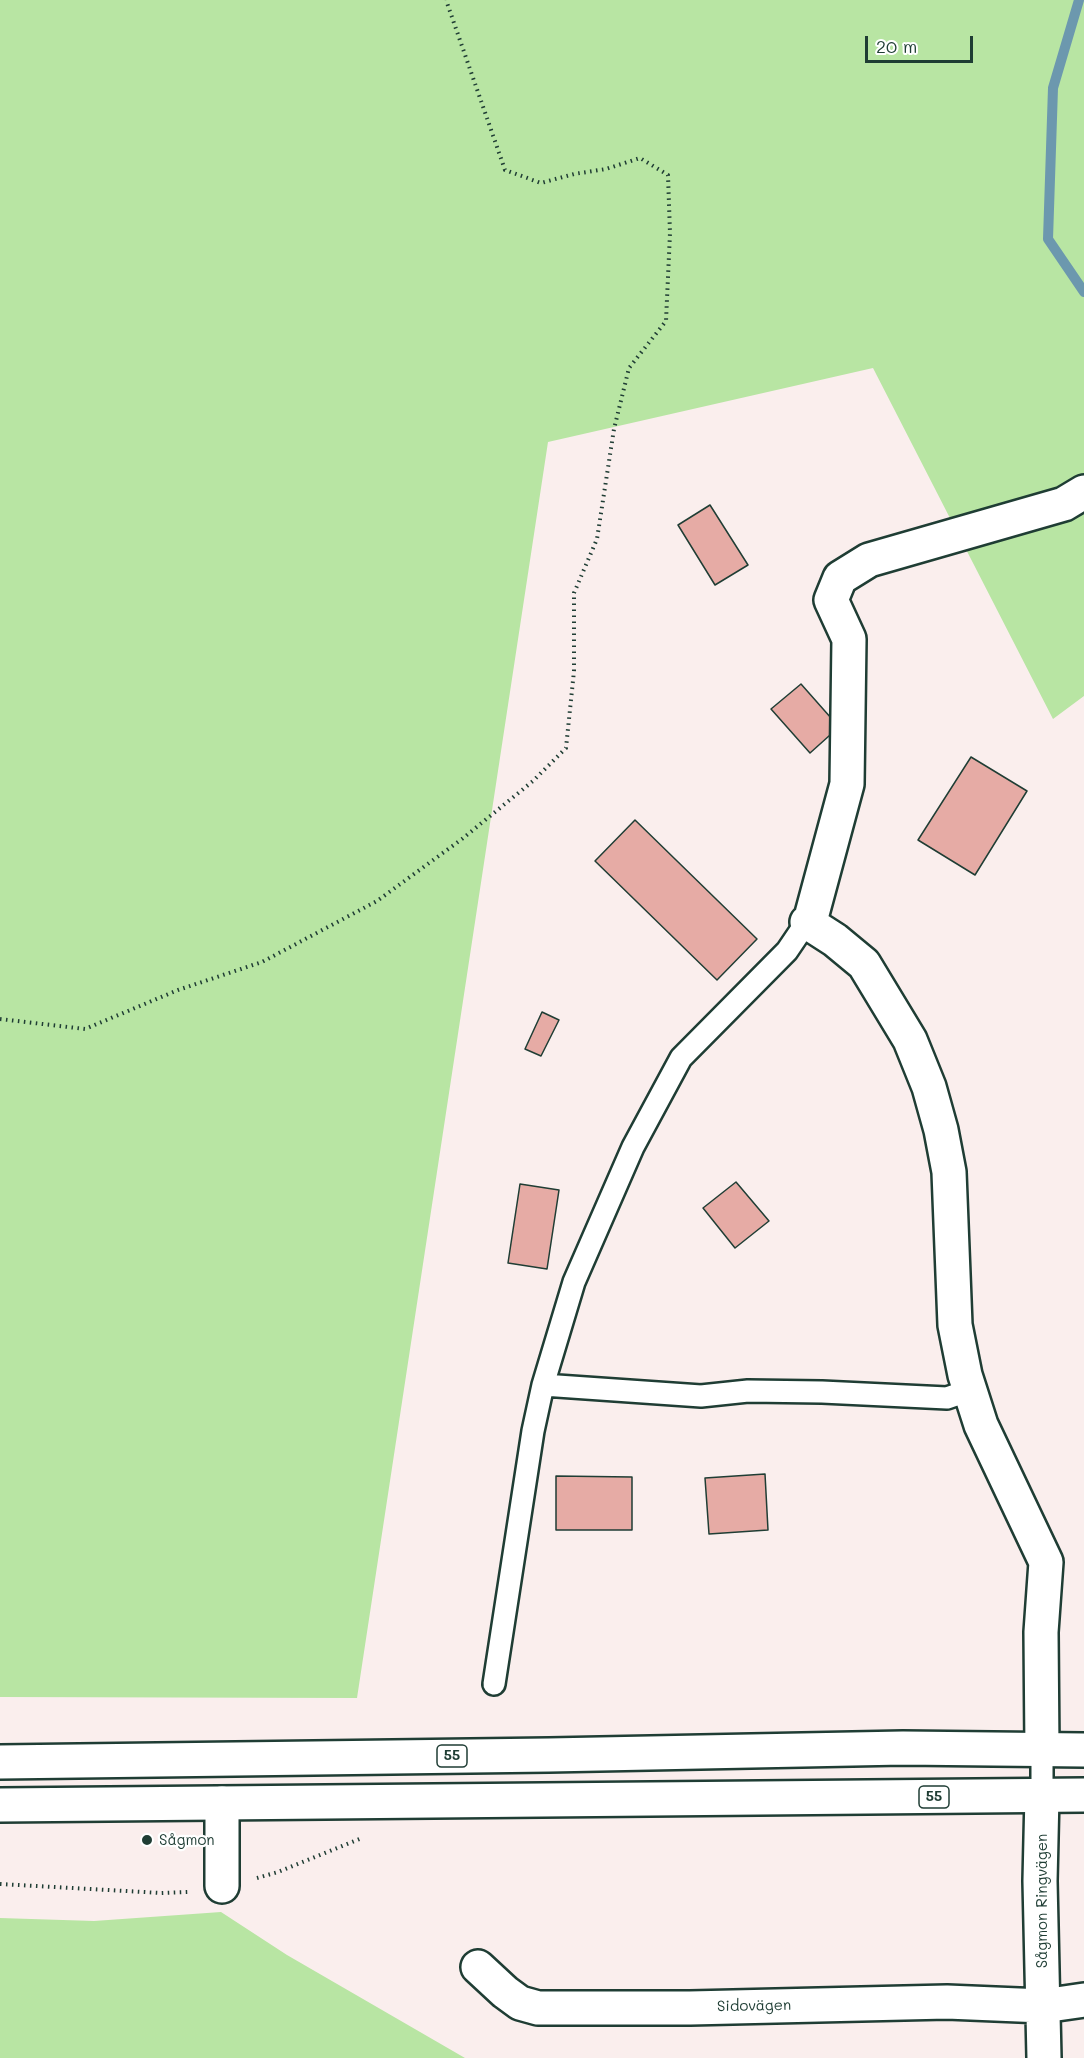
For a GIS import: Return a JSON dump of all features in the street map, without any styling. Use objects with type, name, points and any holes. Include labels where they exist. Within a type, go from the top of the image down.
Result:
[{"type":"main road","points":[[1042,1749],[1041,1632],[1046,1562],[981,1425],[970,1390],[955,1325],[949,1172],[941,1130],[929,1088],[910,1040],[864,964],[809,918],[847,784],[849,639],[831,600],[840,578],[869,560],[1064,504],[1084,492]]},
{"type":"main road","name":"55","points":[[0,1762],[903,1748],[1084,1750]]},
{"type":"main road","name":"55","points":[[0,1805],[1084,1795]]},
{"type":"main road","name":"Sågmon Ringvägen","points":[[1042,1796],[1040,1881],[1044,2058]]},
{"type":"main road","points":[[222,1803],[222,1886]]},
{"type":"main road","name":"Sidovägen","points":[[478,1967],[520,2003],[538,2007],[690,2008],[947,2002],[1044,2006]]},
{"type":"main road","points":[[1044,2006],[1084,2000]]},
{"type":"lane","points":[[494,1684],[533,1431],[543,1385],[574,1282],[633,1147],[681,1058],[787,951],[809,918]]},
{"type":"lane","points":[[543,1385],[701,1396],[759,1391],[947,1398],[970,1390]]},
{"type":"lane","points":[[1042,1749],[1042,1796]]},
{"type":"path","points":[[0,1019],[85,1029],[178,990],[262,962],[377,902],[480,825],[533,781],[566,748],[574,671],[574,593],[597,539],[614,429],[629,368],[666,321],[670,233],[668,175],[640,158],[606,169],[540,183],[505,171],[446,0]]},
{"type":"path","points":[[0,1884],[161,1893],[198,1891],[278,1872],[366,1837]]},
{"type":"green space","points":[[0,0],[1084,0],[1084,696],[1053,719],[873,368],[548,442],[357,1698],[0,1697]]},
{"type":"green space","points":[[221,1912],[287,1955],[465,2058],[0,2058],[0,1918],[94,1921]]},
{"type":"building","points":[[710,505],[748,565],[715,585],[678,525]]},
{"type":"building","points":[[801,684],[839,727],[810,753],[771,709]]},
{"type":"building","points":[[971,757],[1027,791],[975,875],[918,840]]},
{"type":"building","points":[[635,820],[757,939],[717,980],[595,861]]},
{"type":"building","points":[[542,1012],[559,1020],[541,1056],[525,1049]]},
{"type":"building","points":[[736,1182],[769,1221],[735,1248],[703,1208]]},
{"type":"building","points":[[520,1184],[559,1190],[547,1269],[508,1263]]},
{"type":"building","points":[[765,1474],[768,1530],[709,1534],[705,1478]]},
{"type":"building","points":[[556,1476],[632,1477],[632,1530],[556,1530]]},
{"type":"waterway","points":[[1079,0],[1053,88],[1048,239],[1084,292]]},
{"type":"place","name":"Sågmon","points":[[147,1840]]}]
